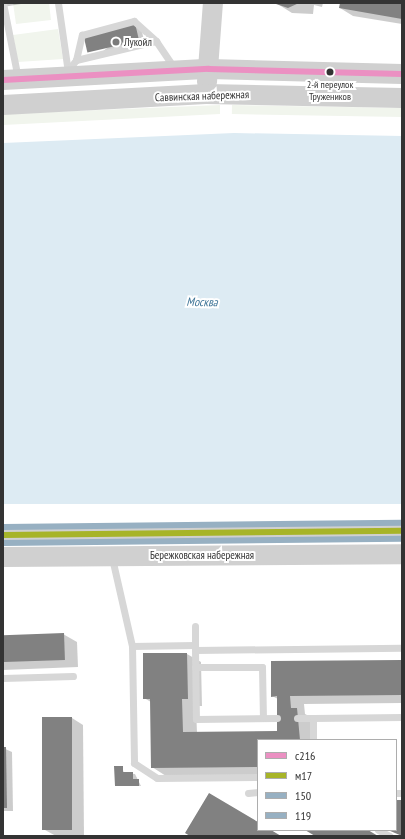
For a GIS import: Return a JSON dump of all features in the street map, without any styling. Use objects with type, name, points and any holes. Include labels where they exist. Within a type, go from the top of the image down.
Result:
[{"type":"main road","points":[[206,94],[214,3]]},
{"type":"main road","points":[[11,80],[71,69],[209,69],[402,74]]},
{"type":"main road","name":"Саввинская набережная","points":[[3,105],[206,94],[402,98]]},
{"type":"main road","name":"Бережковская набережная","points":[[3,535],[402,531]]},
{"type":"main road","name":"Бережковская набережная","points":[[3,557],[402,554]]},
{"type":"lane","points":[[4,3],[11,80]]},
{"type":"lane","points":[[58,3],[71,69]]},
{"type":"lane","points":[[71,69],[82,35],[134,21],[156,41],[176,70]]},
{"type":"lane","points":[[71,69],[156,41]]},
{"type":"lane","points":[[111,556],[132,646],[134,763],[157,778],[257,778]]},
{"type":"lane","points":[[195,626],[196,719],[277,718]]},
{"type":"lane","points":[[132,646],[195,648],[402,648]]},
{"type":"lane","points":[[195,667],[262,667],[263,718]]},
{"type":"lane","points":[[3,678],[73,676]]},
{"type":"lane","points":[[297,718],[402,717]]},
{"type":"lane","points":[[313,718],[313,739]]},
{"type":"lane","points":[[248,793],[257,792]]},
{"type":"lane","points":[[380,831],[390,836]]},
{"type":"shaded area","points":[[13,3],[49,3],[51,20],[16,24]]},
{"type":"shaded area","points":[[58,29],[63,59],[18,62],[13,35]]},
{"type":"shaded area","points":[[220,105],[220,114],[3,125],[3,114]]},
{"type":"shaded area","points":[[232,105],[402,108],[402,117],[232,114]]},
{"type":"water","name":"Москва","points":[[234,133],[402,136],[402,504],[3,504],[3,143]]},
{"type":"building","points":[[273,3],[299,3],[288,8]]},
{"type":"building","points":[[340,3],[402,3],[402,19],[339,8]]},
{"type":"building","points":[[135,23],[139,41],[87,52],[83,35]]},
{"type":"building","points":[[64,633],[65,660],[4,662],[3,635]]},
{"type":"building","points":[[143,653],[187,653],[188,699],[182,699],[183,732],[277,731],[277,696],[271,697],[271,661],[402,660],[402,695],[290,696],[291,708],[297,708],[300,739],[257,739],[257,767],[151,768],[150,699],[143,699]]},
{"type":"building","points":[[42,717],[72,717],[72,830],[42,830]]},
{"type":"building","points":[[3,747],[6,747],[7,808],[3,808]]},
{"type":"building","points":[[114,766],[123,766],[123,772],[133,772],[133,779],[139,779],[139,786],[115,786]]},
{"type":"building","points":[[209,793],[257,821],[257,831],[273,831],[281,836],[190,836],[185,833]]},
{"type":"building","points":[[397,800],[402,800],[402,836],[390,831],[397,831]]},
{"type":"building","points":[[307,831],[370,831],[378,836],[315,836]]},
{"type":"transit line","name":"с216","points":[[3,80],[209,69],[402,74]]},
{"type":"transit line","name":"119","points":[[3,527],[402,523]]},
{"type":"transit line","name":"м17","points":[[3,535],[402,531]]},
{"type":"transit line","name":"150","points":[[3,543],[402,539]]},
{"type":"place","name":"Лукойл","points":[[116,42]]},
{"type":"place","name":"2-й переулок Тружеников","points":[[330,72]]}]
